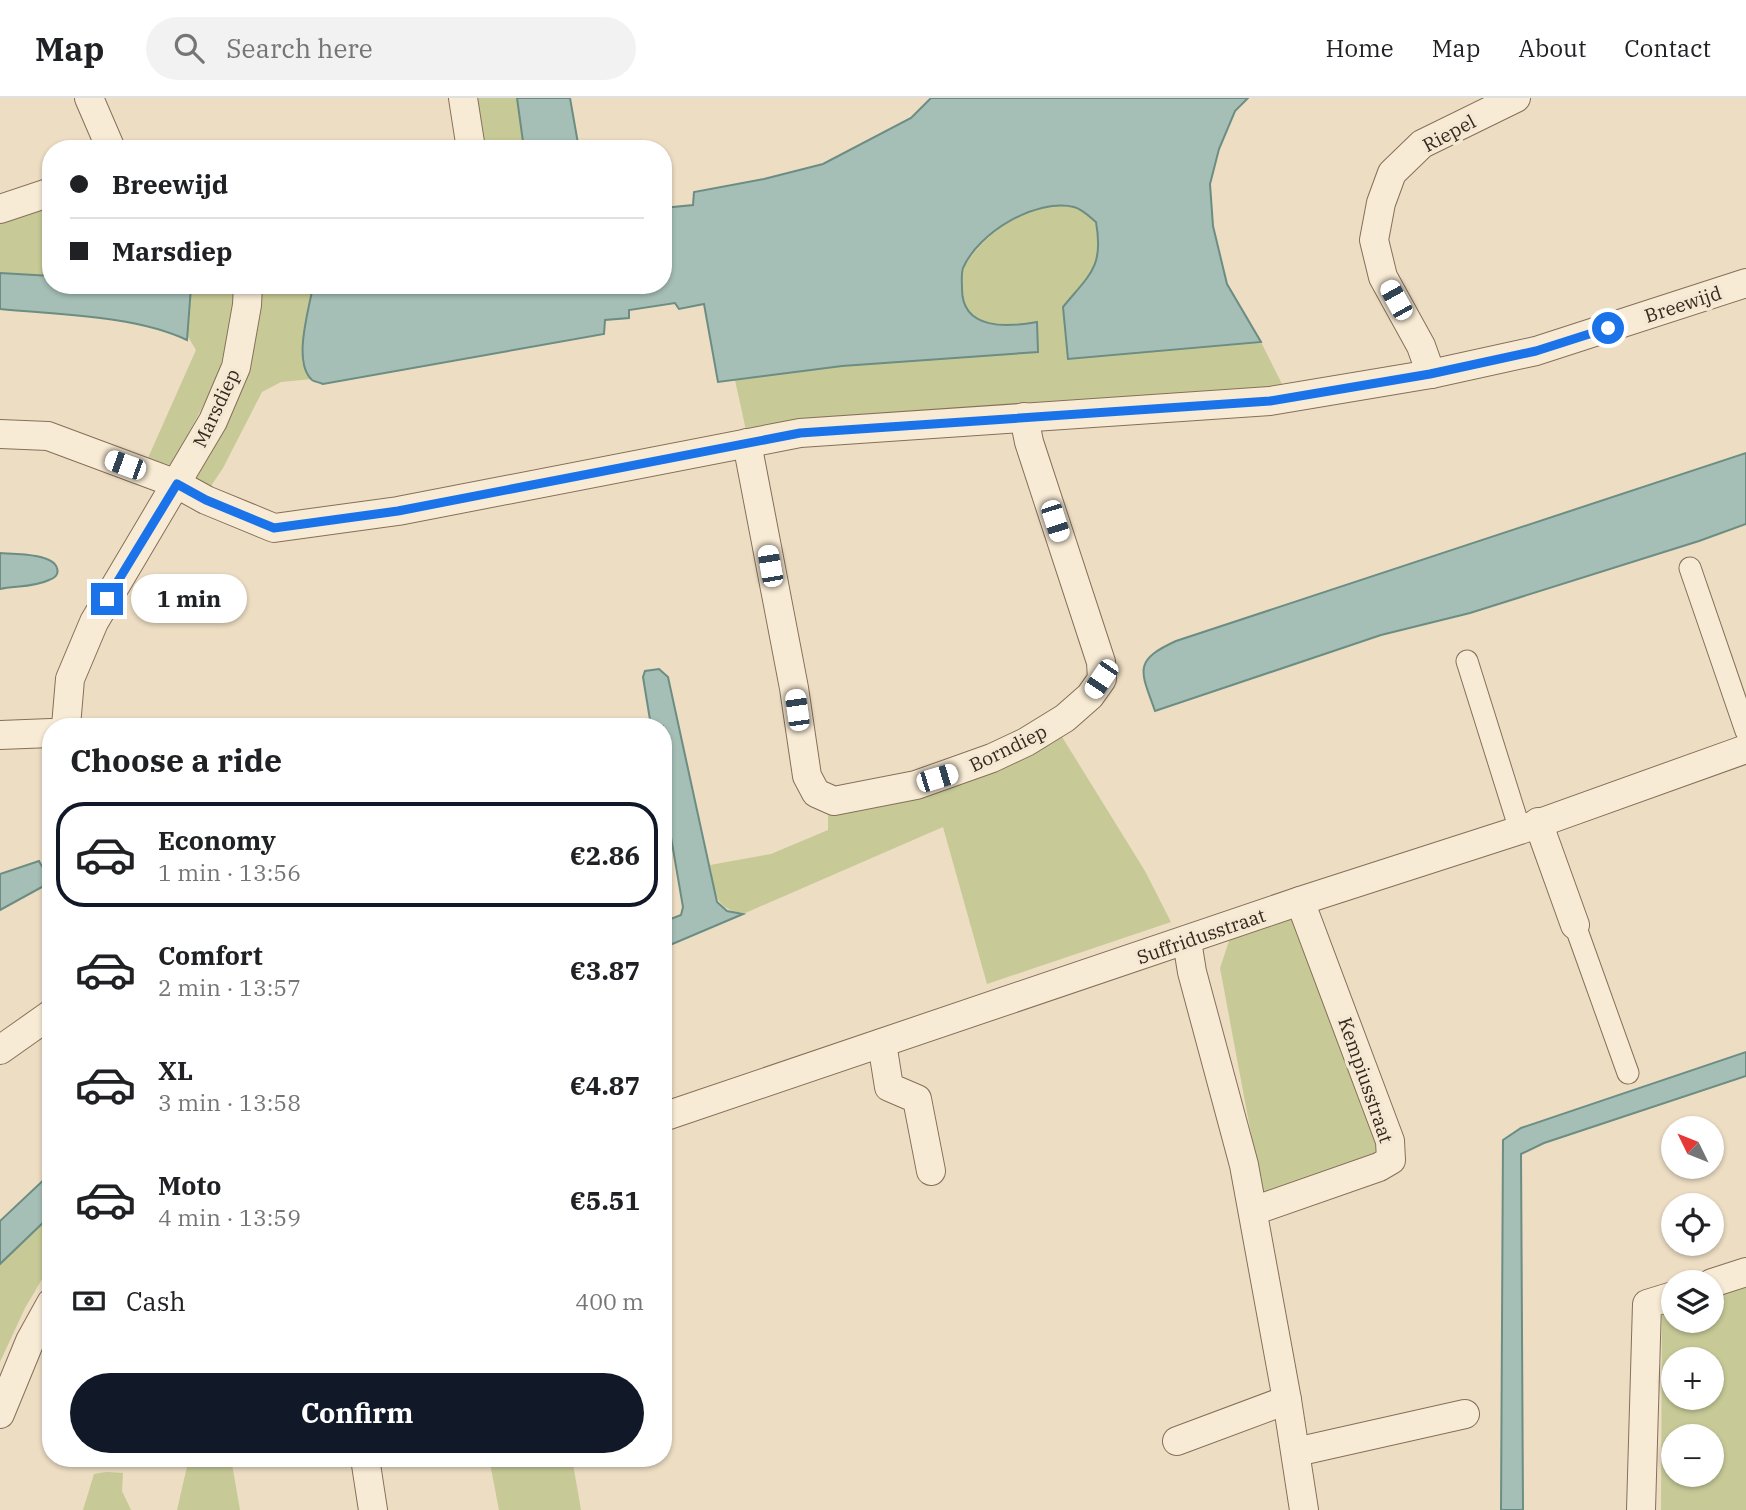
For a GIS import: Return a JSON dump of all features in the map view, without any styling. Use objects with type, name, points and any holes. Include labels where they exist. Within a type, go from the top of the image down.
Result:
[{"type":"street","points":[[89,98],[107,140]]},
{"type":"street","points":[[463,98],[470,140]]},
{"type":"street","name":"Riepel","points":[[1430,374],[1421,346],[1383,276],[1374,240],[1381,203],[1392,173],[1422,144],[1516,98]]},
{"type":"street","points":[[0,209],[42,195]]},
{"type":"street","name":"Breewijd","points":[[177,484],[206,500],[274,528],[398,511],[800,433],[1270,401],[1430,374],[1536,351],[1746,283]]},
{"type":"street","name":"Marsdiep","points":[[67,718],[70,679],[94,622],[213,421],[236,367],[248,294]]},
{"type":"street","name":"Borndiep","points":[[747,443],[794,688],[807,776],[816,793],[834,801],[916,785],[992,758],[1026,742],[1065,718],[1090,696],[1101,679],[1101,662],[1029,442],[1024,417]]},
{"type":"street","points":[[0,434],[48,436],[177,484]]},
{"type":"street","points":[[1690,568],[1746,731]]},
{"type":"street","points":[[1467,661],[1529,826],[1576,925],[1628,1073]]},
{"type":"street","points":[[0,735],[42,733]]},
{"type":"street","name":"Suffridusstraat","points":[[672,1114],[1529,826],[1746,749]]},
{"type":"street","name":"Kempiusstraat","points":[[1253,1211],[1379,1167],[1391,1160],[1390,1141],[1300,901]]},
{"type":"street","points":[[1187,941],[1192,972],[1244,1165],[1296,1451],[1304,1510]]},
{"type":"street","points":[[0,1050],[42,1020]]},
{"type":"street","points":[[882,1043],[889,1087],[917,1099],[931,1171]]},
{"type":"street","points":[[1724,1279],[1746,1272]]},
{"type":"street","points":[[1641,1510],[1647,1304],[1661,1300]]},
{"type":"street","points":[[0,1414],[42,1320]]},
{"type":"street","points":[[1177,1441],[1287,1400]]},
{"type":"street","points":[[1296,1451],[1465,1414]]},
{"type":"street","points":[[366,1467],[373,1510]]},
{"type":"green space","points":[[472,98],[517,98],[523,140],[479,140]]},
{"type":"green space","points":[[42,197],[42,275],[0,273],[0,209]]},
{"type":"green space","points":[[1046,205],[1077,207],[1096,222],[1098,250],[1093,269],[1063,307],[1068,358],[1261,342],[1283,386],[747,435],[735,380],[842,366],[1038,352],[1037,322],[1000,325],[977,319],[969,312],[963,301],[962,276],[972,255],[990,236],[1011,221]]},
{"type":"green space","points":[[190,294],[235,294],[231,329],[221,365],[206,400],[170,465],[148,458],[196,350],[187,335]]},
{"type":"green space","points":[[258,294],[312,294],[302,362],[312,379],[281,382],[262,392],[211,486],[193,477]]},
{"type":"green space","points":[[1059,732],[1145,871],[1171,922],[987,984],[943,827],[743,914],[726,907],[717,897],[710,865],[771,854],[828,830],[828,811]]},
{"type":"green space","points":[[1300,915],[1381,1158],[1263,1198],[1220,968],[1230,938]]},
{"type":"green space","points":[[42,1224],[42,1279],[25,1308],[0,1362],[0,1264]]},
{"type":"green space","points":[[1746,1279],[1746,1510],[1661,1510],[1661,1487],[1724,1487],[1724,1424],[1661,1424],[1661,1410],[1724,1410],[1724,1347],[1662,1347],[1662,1333],[1724,1333],[1724,1287]]},
{"type":"green space","points":[[187,1467],[233,1467],[240,1510],[177,1510]]},
{"type":"green space","points":[[491,1467],[574,1467],[581,1510],[499,1510]]},
{"type":"green space","points":[[123,1473],[122,1491],[131,1510],[83,1510],[94,1474]]},
{"type":"water","points":[[517,98],[570,98],[577,140],[523,140]]},
{"type":"water","points":[[931,98],[1248,98],[1235,111],[1219,149],[1210,184],[1213,226],[1227,284],[1261,342],[1068,359],[1063,307],[1093,269],[1098,237],[1096,222],[1089,216],[1074,207],[1059,206],[1026,213],[995,231],[971,255],[962,273],[964,303],[970,313],[978,319],[1001,325],[1037,322],[1038,352],[842,366],[718,382],[704,304],[679,309],[675,303],[629,310],[629,318],[605,320],[604,334],[323,384],[312,380],[306,372],[303,362],[303,337],[311,294],[672,294],[672,207],[693,205],[694,192],[764,179],[823,164],[911,118]]},
{"type":"water","points":[[0,273],[42,275],[42,294],[190,294],[187,340],[144,325],[120,321],[0,309]]},
{"type":"water","points":[[1746,453],[1746,524],[1470,613],[1381,635],[1155,711],[1144,677],[1146,661],[1176,641]]},
{"type":"water","points":[[0,553],[48,559],[57,568],[57,574],[38,584],[0,589]]},
{"type":"water","points":[[659,669],[668,677],[717,902],[727,911],[743,914],[672,944],[672,918],[681,915],[683,907],[672,843],[672,718],[650,718],[643,677],[645,671]]},
{"type":"water","points":[[39,861],[42,866],[42,887],[0,910],[0,874]]},
{"type":"water","points":[[1746,1052],[1746,1076],[1544,1143],[1521,1154],[1523,1510],[1501,1510],[1503,1140],[1521,1128]]},
{"type":"water","points":[[42,1181],[42,1224],[0,1264],[0,1221]]},
{"type":"route","points":[[107,599],[177,484],[206,500],[274,528],[398,511],[800,433],[1270,401],[1430,374],[1536,351],[1608,328]]}]
